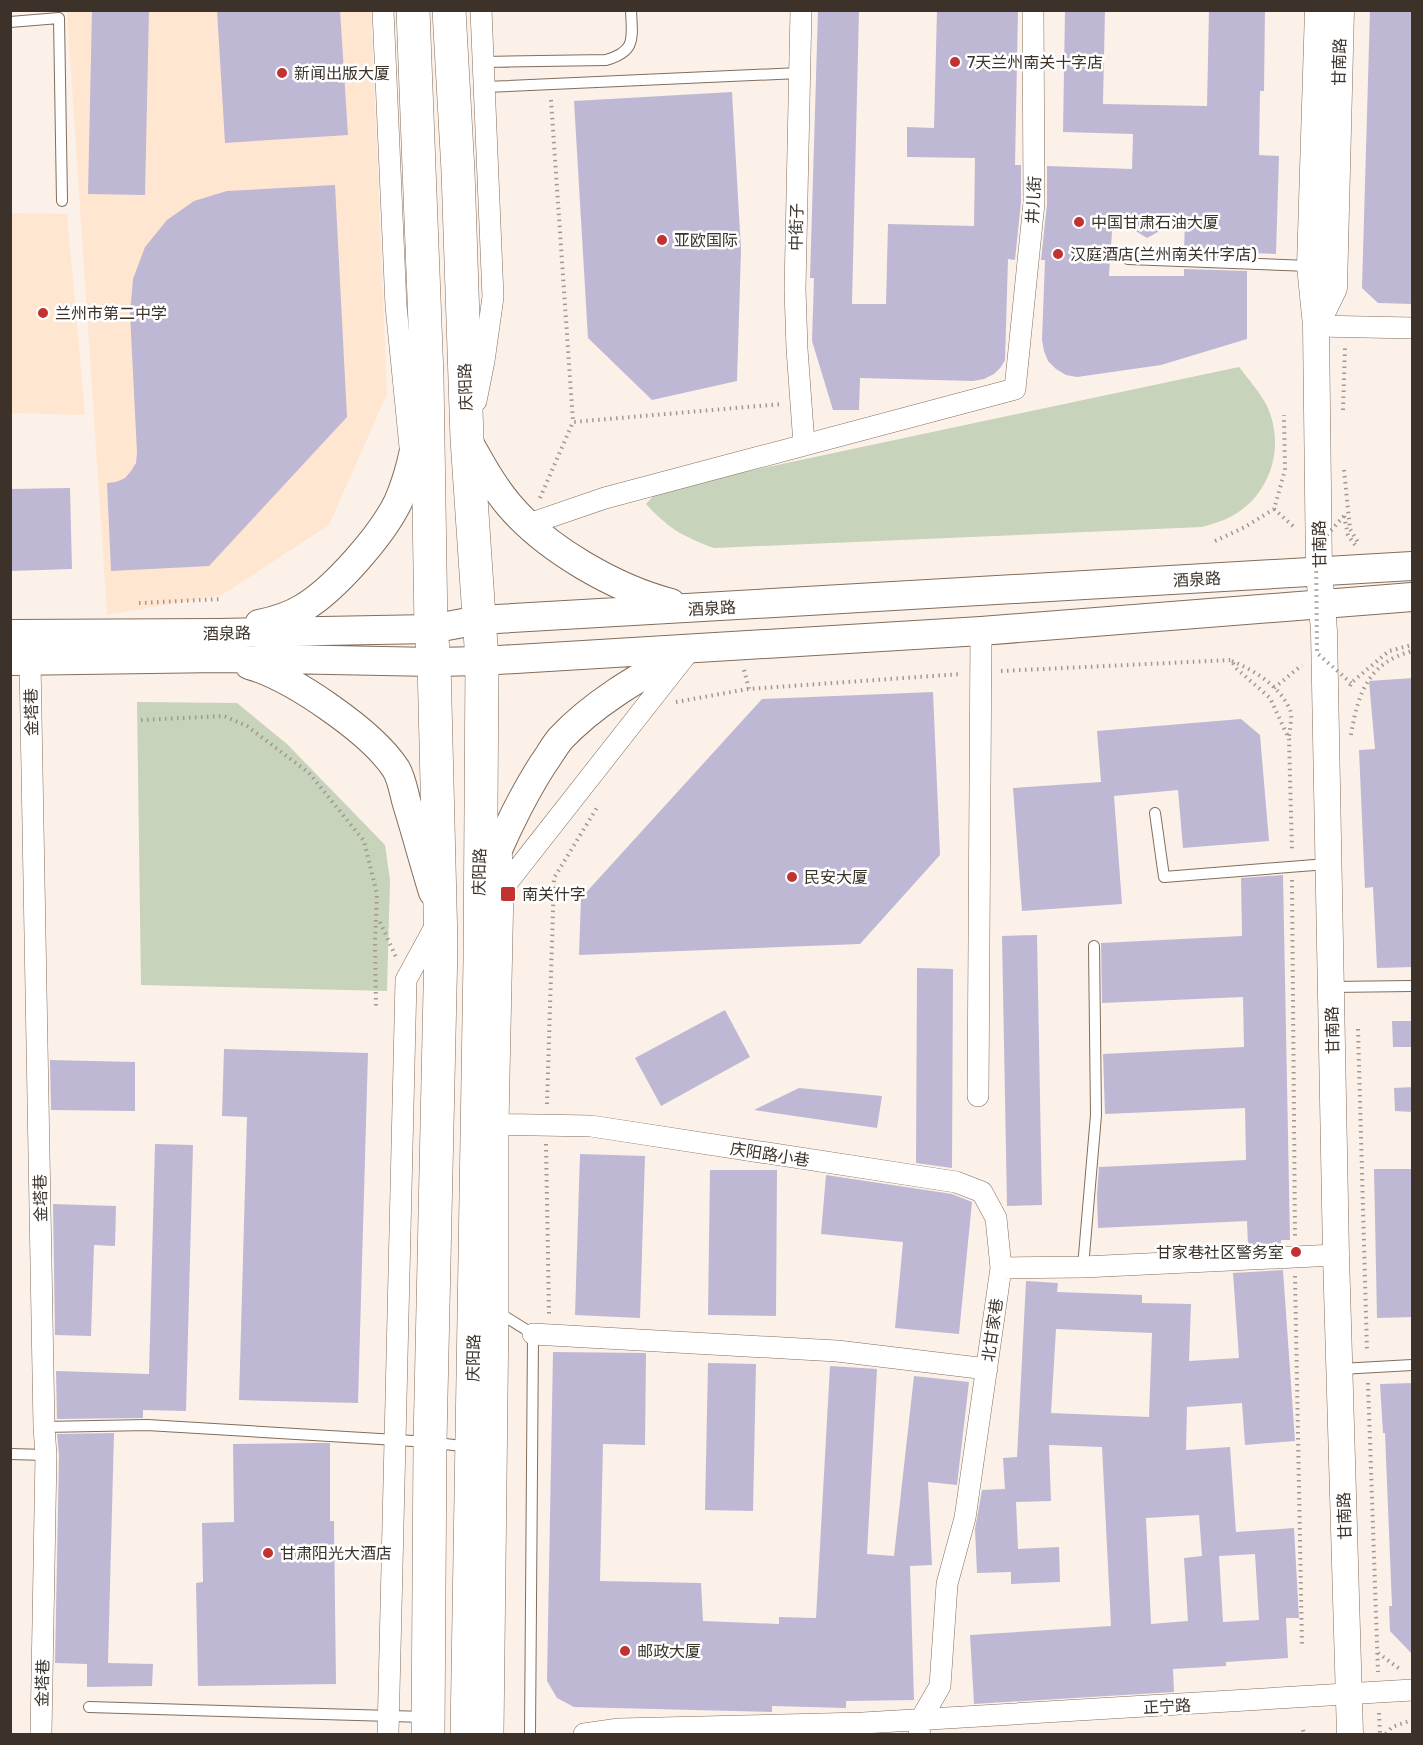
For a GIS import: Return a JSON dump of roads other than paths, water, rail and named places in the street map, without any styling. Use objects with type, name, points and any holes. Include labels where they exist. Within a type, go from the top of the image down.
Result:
[{"type":"main road","points":[[413,10],[427,377],[431,628],[434,662],[441,918],[430,1442],[428,1726]]},
{"type":"main road","name":"庆阳路","points":[[449,10],[458,171],[467,439],[482,661],[491,891],[486,1308],[471,1447],[467,1734]]},
{"type":"main road","points":[[220,645],[303,608],[327,589],[381,529],[398,502],[412,464],[427,377]]},
{"type":"main road","points":[[467,439],[489,479],[510,506],[529,525],[570,556],[603,577],[633,591],[694,609]]},
{"type":"main road","name":"酒泉路","points":[[20,661],[431,628],[479,620],[1413,566]]},
{"type":"main road","name":"酒泉路","points":[[10,634],[220,645],[434,662],[482,661],[981,631],[1413,597]]},
{"type":"main road","points":[[220,645],[315,697],[348,722],[397,770],[441,918]]},
{"type":"main road","points":[[491,891],[500,844],[531,782],[559,740],[602,702],[692,648]]},
{"type":"street","points":[[383,10],[396,306],[412,464]]},
{"type":"street","points":[[467,439],[484,361],[494,297],[481,10]]},
{"type":"street","name":"中街子","points":[[801,10],[795,289],[804,444]]},
{"type":"street","name":"井儿街","points":[[804,444],[1014,389],[1034,203],[1033,10]]},
{"type":"street","name":"甘南路","points":[[1318,10],[1310,266],[1316,326],[1319,572],[1324,631],[1336,1255],[1350,1734]]},
{"type":"street","name":"甘南路","points":[[1316,326],[1334,288],[1341,10]]},
{"type":"street","points":[[1316,326],[1413,328]]},
{"type":"street","points":[[529,525],[605,498],[804,444]]},
{"type":"street","points":[[978,1096],[981,631]]},
{"type":"street","points":[[491,891],[692,648]]},
{"type":"street","name":"金塔巷","points":[[20,661],[46,1455],[41,1734]]},
{"type":"street","points":[[388,1725],[406,980],[441,918]]},
{"type":"street","name":"庆阳路小巷","points":[[488,1124],[591,1126],[956,1182],[982,1192],[996,1218],[1001,1268]]},
{"type":"street","points":[[1001,1268],[1083,1267],[1336,1255]]},
{"type":"street","name":"北甘家巷","points":[[920,1727],[940,1686],[947,1584],[965,1518],[1001,1268]]},
{"type":"street","points":[[486,1308],[493,1734]]},
{"type":"street","points":[[541,1334],[837,1351],[987,1369]]},
{"type":"street","name":"正宁路","points":[[584,1734],[619,1729],[920,1727],[1379,1692],[1409,1682]]},
{"type":"lane","points":[[484,62],[606,60],[621,55],[632,42],[631,10]]},
{"type":"lane","points":[[10,22],[59,18],[63,201]]},
{"type":"lane","points":[[485,87],[799,73]]},
{"type":"lane","points":[[1128,259],[1310,266]]},
{"type":"lane","points":[[1155,813],[1164,877],[1328,864]]},
{"type":"lane","points":[[1083,1267],[1096,1115],[1094,946]]},
{"type":"lane","points":[[1331,987],[1413,986]]},
{"type":"lane","points":[[486,1308],[541,1334],[530,1734]]},
{"type":"lane","points":[[1340,1369],[1413,1365]]},
{"type":"lane","points":[[44,1427],[147,1425],[430,1442],[471,1447]]},
{"type":"lane","points":[[10,1454],[46,1455]]},
{"type":"lane","points":[[89,1707],[428,1726]]},
{"type":"place","name":"7天兰州南关十字店","points":[[955,62]]},
{"type":"place","name":"新闻出版大厦","points":[[282,73]]},
{"type":"place","name":"中国甘肃石油大厦","points":[[1079,222]]},
{"type":"place","name":"亚欧国际","points":[[662,240]]},
{"type":"place","name":"汉庭酒店(兰州南关什字店)","points":[[1058,254]]},
{"type":"place","name":"兰州市第二中学","points":[[43,313]]},
{"type":"place","name":"民安大厦","points":[[792,877]]},
{"type":"place","name":"南关什字","points":[[508,894]]},
{"type":"place","name":"甘家巷社区警务室","points":[[1296,1252]]},
{"type":"place","name":"甘肃阳光大酒店","points":[[268,1553]]},
{"type":"place","name":"邮政大厦","points":[[625,1651]]}]
